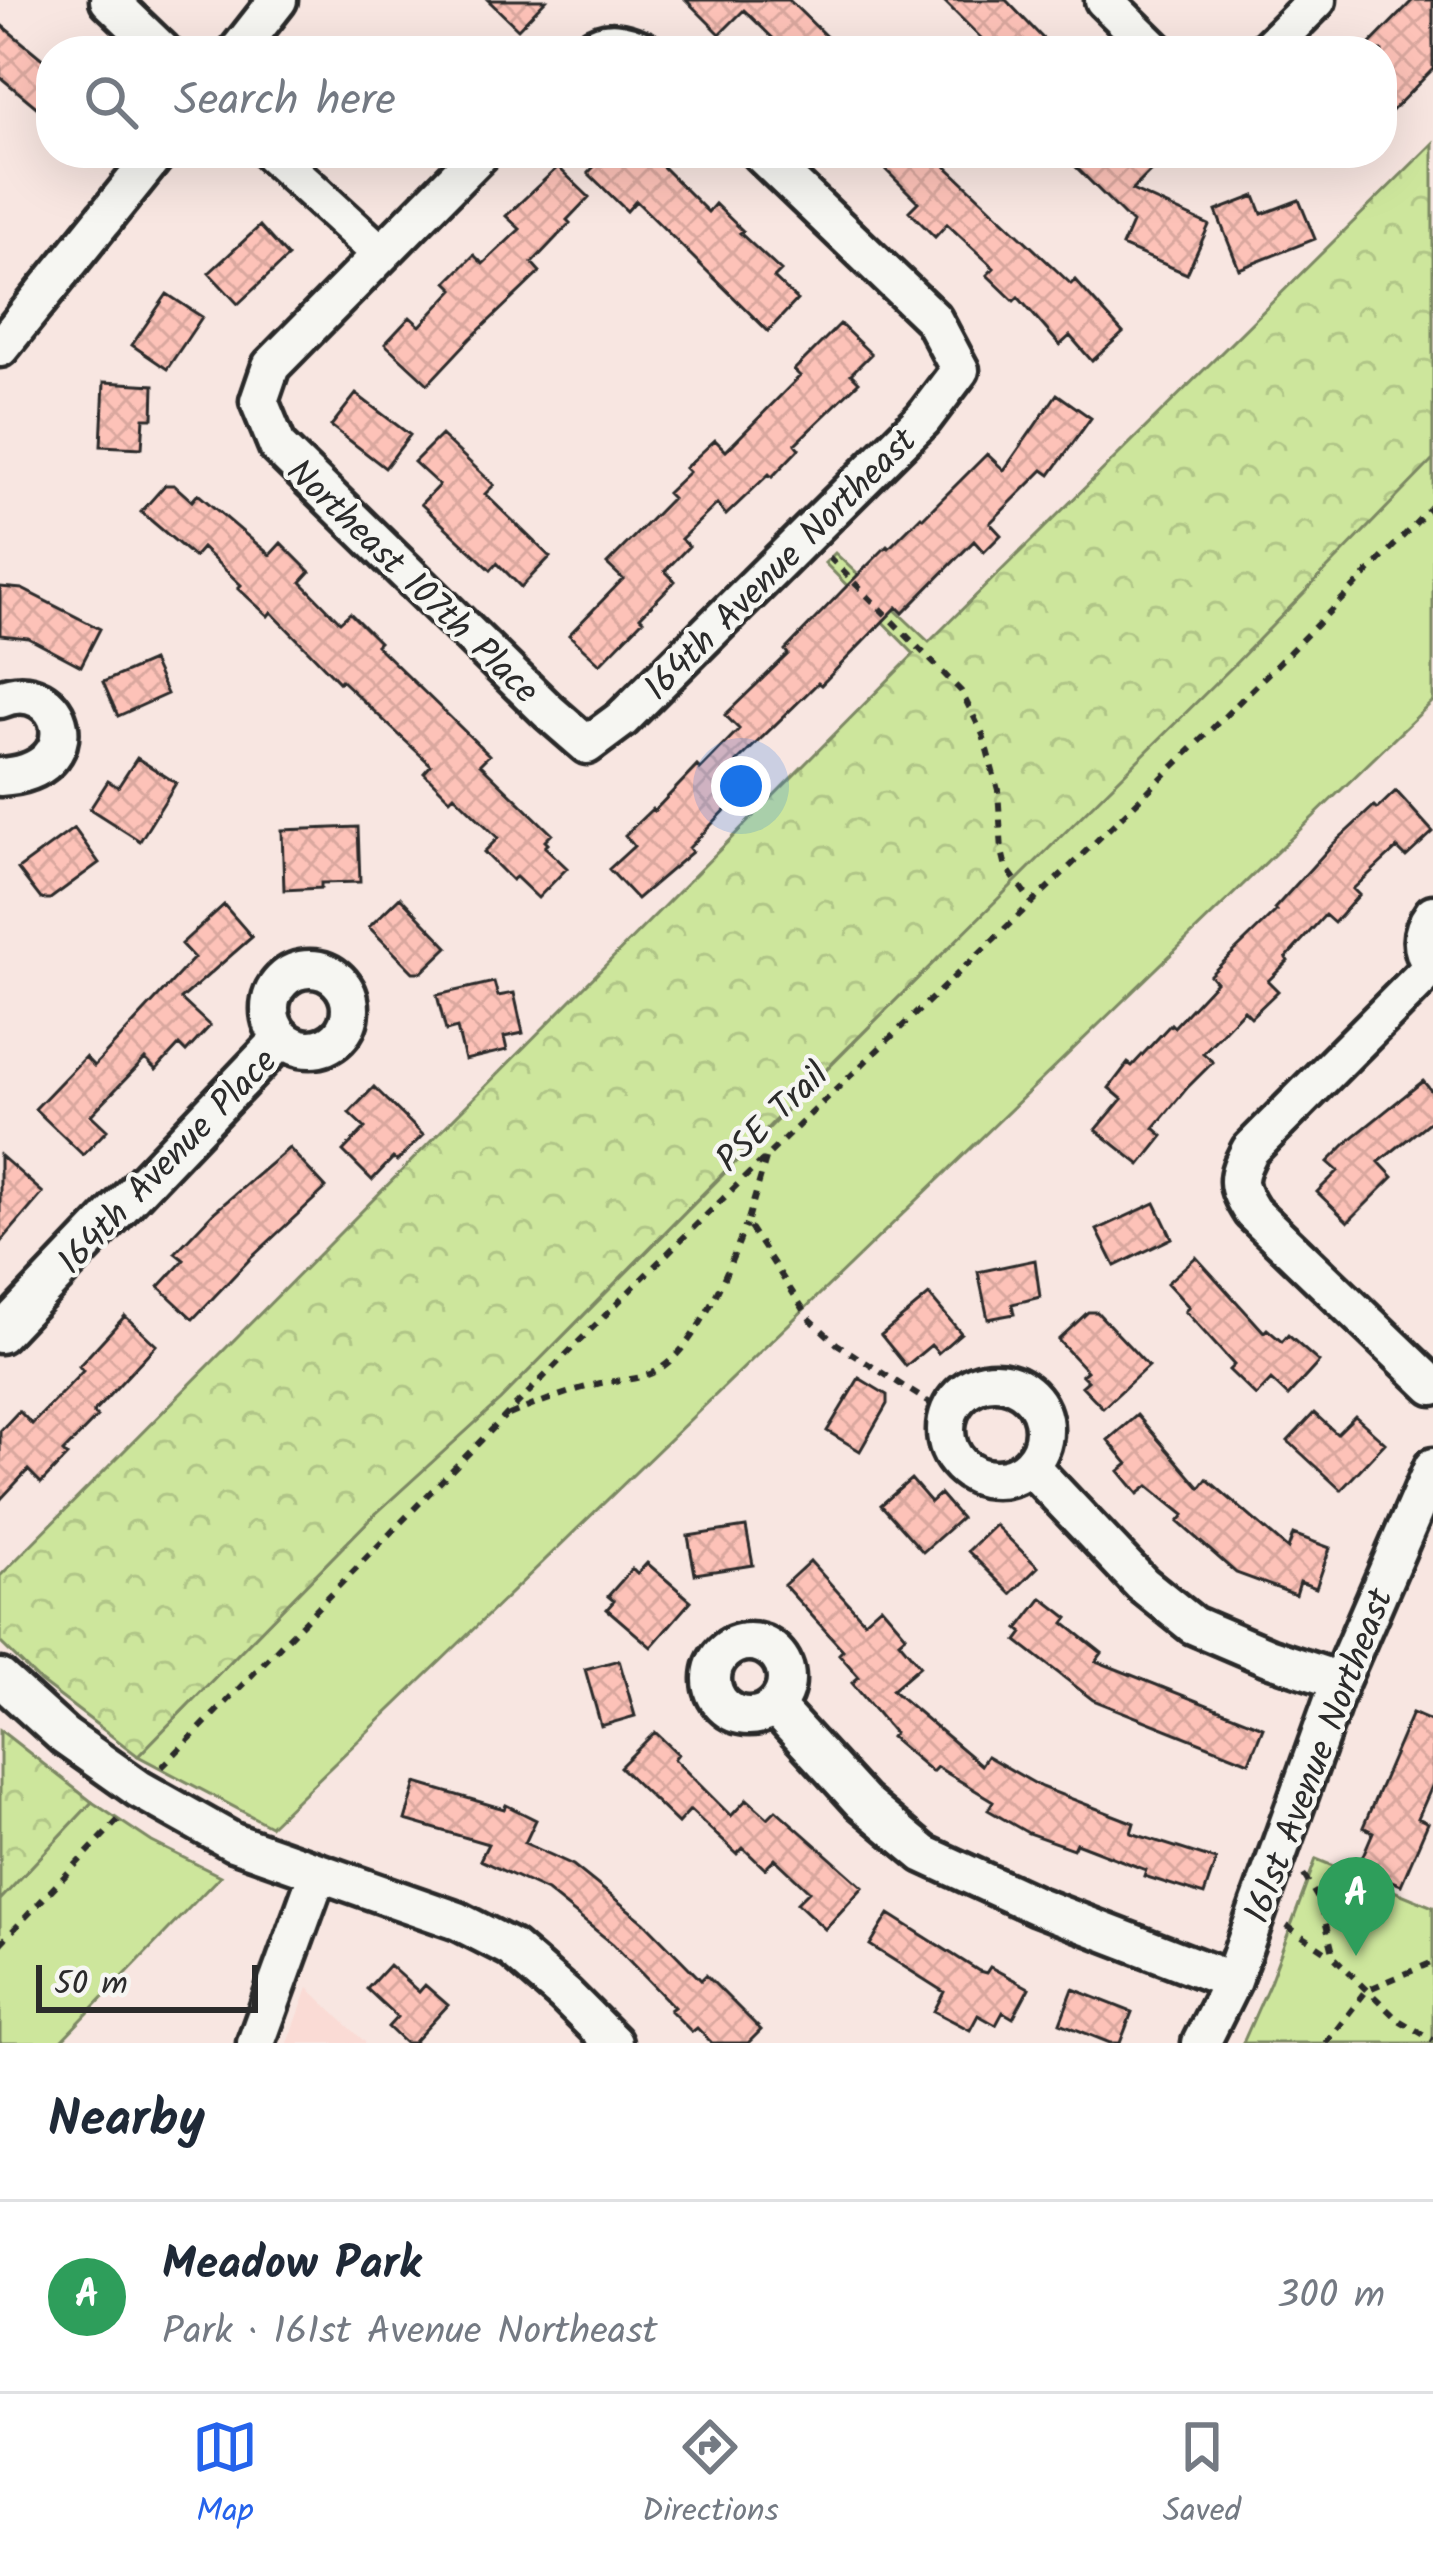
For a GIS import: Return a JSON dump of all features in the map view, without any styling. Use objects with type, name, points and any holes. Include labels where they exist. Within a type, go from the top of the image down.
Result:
[{"type":"street","points":[[109,0],[146,36]]},
{"type":"street","points":[[250,36],[278,0]]},
{"type":"street","points":[[1104,0],[1141,36]]},
{"type":"street","points":[[1281,36],[1317,0]]},
{"type":"street","points":[[0,348],[145,168]]},
{"type":"street","points":[[287,168],[380,253],[466,168]]},
{"type":"street","name":"164th Avenue Northeast","points":[[587,745],[622,719],[824,519],[923,419],[960,370],[933,319],[776,168]]},
{"type":"street","name":"Northeast 107th Place","points":[[380,253],[271,366],[259,401],[278,447],[587,745]]},
{"type":"street","points":[[0,699],[17,694],[41,699],[57,718],[60,730],[47,763],[37,770],[0,777]]},
{"type":"street","points":[[1433,914],[1423,930],[1422,943],[1432,968],[1250,1150],[1238,1172],[1239,1192],[1252,1212],[1433,1386]]},
{"type":"street","name":"164th Avenue Place","points":[[0,1334],[281,1038]]},
{"type":"street","points":[[1030,1466],[1142,1584],[1193,1625],[1340,1681]]},
{"type":"street","name":"161st Avenue Northeast","points":[[1201,2043],[1232,1981],[1340,1681],[1433,1467]]},
{"type":"street","points":[[0,1678],[64,1736],[142,1791],[233,1842],[458,1921],[511,1948],[613,2043]]},
{"type":"street","points":[[774,1706],[862,1802],[924,1854],[1036,1906],[1232,1981]]},
{"type":"street","points":[[256,2043],[318,1873]]},
{"type":"path","name":"PSE Trail","points":[[156,1774],[506,1416],[1433,506]]},
{"type":"path","points":[[826,554],[961,691],[982,735],[998,790],[1006,867],[1032,903]]},
{"type":"path","points":[[506,1416],[602,1383],[648,1376],[678,1352],[711,1308],[747,1223],[767,1157]]},
{"type":"path","points":[[747,1223],[810,1319],[837,1344],[933,1405]]},
{"type":"path","points":[[0,1944],[127,1811]]},
{"type":"path","points":[[1304,1875],[1321,1904],[1334,1957]]},
{"type":"path","points":[[1334,1957],[1286,1925],[1297,1930],[1334,1957],[1397,2019],[1433,2040]]},
{"type":"path","points":[[1326,2043],[1366,1990],[1433,1961]]},
{"type":"shaded area","points":[[308,1988],[366,2043],[288,2043]]},
{"type":"green space","points":[[1433,143],[1433,460],[500,1400],[372,1517],[138,1756],[41,1682],[0,1642],[0,1576],[914,654],[825,563],[835,553],[929,642]]},
{"type":"green space","points":[[1433,457],[1433,701],[270,1826],[138,1756],[372,1517],[500,1400]]},
{"type":"green space","points":[[0,1730],[92,1802],[0,1900]]},
{"type":"green space","points":[[92,1802],[152,1842],[220,1876],[59,2043],[0,2043],[0,1900]]},
{"type":"green space","points":[[1316,1859],[1433,1907],[1433,2043],[1243,2043]]},
{"type":"building","points":[[488,0],[546,0],[518,29]]},
{"type":"building","points":[[686,0],[789,0],[826,36],[771,36],[744,10],[720,34]]},
{"type":"building","points":[[943,0],[1006,0],[1041,36],[979,36]]},
{"type":"building","points":[[1413,0],[1433,0],[1433,69],[1397,106],[1397,36],[1378,36]]},
{"type":"building","points":[[0,24],[36,54],[36,107],[0,77]]},
{"type":"building","points":[[557,168],[589,197],[532,263],[540,272],[428,384],[385,344],[410,317],[420,326],[454,289],[447,282],[474,255],[483,264],[520,229],[506,216]]},
{"type":"building","points":[[593,168],[664,168],[708,212],[715,204],[743,231],[740,233],[781,271],[774,278],[797,300],[768,331],[636,201],[627,211],[588,173]]},
{"type":"building","points":[[884,168],[948,168],[1071,284],[1075,280],[1123,333],[1092,361],[1070,336],[1060,345],[1018,297],[1014,301],[987,275],[994,268],[947,224],[935,237],[909,211],[918,202]]},
{"type":"building","points":[[1077,168],[1154,168],[1132,190],[1209,225],[1187,274],[1122,246],[1132,223]]},
{"type":"building","points":[[1255,196],[1262,214],[1299,200],[1315,239],[1239,269],[1216,211]]},
{"type":"building","points":[[260,226],[288,257],[238,304],[209,273]]},
{"type":"building","points":[[167,294],[202,317],[167,369],[132,345]]},
{"type":"building","points":[[840,324],[871,354],[851,374],[859,382],[795,444],[799,449],[772,477],[769,474],[726,515],[717,504],[681,539],[689,546],[665,571],[675,581],[600,664],[569,635],[623,579],[607,564],[672,498],[667,493],[689,472],[685,468],[715,440],[726,451],[800,376],[794,370]]},
{"type":"building","points":[[104,382],[154,385],[153,418],[144,418],[142,448],[101,446]]},
{"type":"building","points":[[356,394],[410,435],[385,468],[331,426]]},
{"type":"building","points":[[1057,394],[1091,418],[1050,475],[1043,470],[990,523],[1001,535],[984,552],[974,541],[903,613],[897,607],[737,762],[752,776],[731,797],[734,801],[689,848],[692,852],[637,899],[609,869],[634,846],[625,835],[739,729],[725,715],[788,654],[785,650],[843,590],[987,454],[1004,470]]},
{"type":"building","points":[[441,435],[494,485],[485,494],[550,557],[521,587],[497,563],[491,570],[421,504],[439,485],[414,462]]},
{"type":"building","points":[[165,485],[174,485],[192,501],[198,494],[270,555],[281,543],[310,572],[301,582],[340,622],[350,613],[379,642],[376,645],[489,755],[480,764],[552,834],[545,847],[567,868],[538,898],[484,852],[498,838],[424,773],[431,765],[271,612],[268,616],[238,588],[241,585],[202,548],[194,557],[141,512]]},
{"type":"building","points":[[0,587],[22,589],[100,629],[81,666],[28,638],[0,635]]},
{"type":"building","points":[[152,661],[167,694],[118,716],[103,682]]},
{"type":"building","points":[[137,758],[176,783],[140,841],[90,809],[108,781],[118,787]]},
{"type":"building","points":[[1396,791],[1433,832],[1406,857],[1397,848],[1353,889],[1359,895],[1334,923],[1325,915],[1286,958],[1268,981],[1278,991],[1251,1017],[1244,1010],[1203,1053],[1213,1062],[1154,1128],[1163,1136],[1140,1165],[1096,1130],[1122,1099],[1109,1088],[1128,1063],[1132,1066],[1216,982],[1210,975],[1276,911],[1333,844]]},
{"type":"building","points":[[358,827],[360,882],[284,890],[282,830]]},
{"type":"building","points":[[74,828],[99,863],[50,899],[41,899],[18,869]]},
{"type":"building","points":[[400,897],[448,947],[422,972],[413,972],[369,927]]},
{"type":"building","points":[[224,905],[252,937],[181,999],[210,1026],[186,1052],[179,1045],[156,1070],[145,1059],[91,1115],[107,1130],[83,1155],[35,1109],[85,1057],[94,1066],[194,958],[181,944]]},
{"type":"building","points":[[494,982],[498,996],[514,993],[523,1033],[504,1037],[507,1050],[465,1060],[457,1028],[446,1031],[437,995]]},
{"type":"building","points":[[1423,1081],[1433,1093],[1433,1119],[1379,1162],[1393,1177],[1348,1222],[1317,1192],[1338,1171],[1328,1162]]},
{"type":"building","points":[[374,1087],[423,1135],[372,1180],[343,1151],[365,1128],[349,1113]]},
{"type":"building","points":[[289,1148],[326,1188],[193,1319],[159,1287],[184,1260],[175,1253],[213,1213]]},
{"type":"building","points":[[0,1155],[43,1193],[0,1243]]},
{"type":"building","points":[[1155,1203],[1172,1238],[1115,1266],[1097,1230]]},
{"type":"building","points":[[1196,1257],[1264,1332],[1267,1329],[1282,1342],[1288,1335],[1319,1362],[1288,1396],[1271,1380],[1256,1396],[1229,1370],[1234,1365],[1185,1311],[1189,1307],[1167,1283]]},
{"type":"building","points":[[1035,1260],[1040,1297],[1012,1304],[1014,1314],[988,1319],[978,1272]]},
{"type":"building","points":[[929,1295],[961,1333],[938,1353],[931,1345],[906,1366],[881,1335]]},
{"type":"building","points":[[1088,1312],[1097,1312],[1148,1366],[1103,1408],[1082,1386],[1088,1381],[1082,1375],[1087,1371],[1058,1340]]},
{"type":"building","points":[[125,1316],[156,1345],[93,1413],[97,1417],[41,1483],[28,1470],[0,1500],[0,1431],[19,1411],[32,1424],[83,1371],[79,1366]]},
{"type":"building","points":[[859,1378],[887,1395],[887,1404],[860,1451],[827,1431]]},
{"type":"building","points":[[1314,1413],[1337,1434],[1355,1416],[1385,1443],[1341,1490],[1288,1441]]},
{"type":"building","points":[[1137,1415],[1200,1488],[1207,1479],[1288,1549],[1293,1534],[1330,1548],[1316,1588],[1300,1582],[1296,1595],[1236,1573],[1178,1522],[1184,1515],[1148,1486],[1138,1494],[1119,1471],[1128,1464],[1108,1440]]},
{"type":"building","points":[[911,1479],[931,1502],[940,1494],[961,1518],[923,1552],[881,1505]]},
{"type":"building","points":[[995,1525],[1038,1567],[1011,1594],[968,1551]]},
{"type":"building","points":[[746,1527],[753,1565],[695,1574],[688,1536]]},
{"type":"building","points":[[810,1561],[864,1621],[881,1606],[906,1635],[899,1641],[920,1666],[892,1690],[981,1765],[987,1756],[1041,1787],[1134,1823],[1131,1833],[1216,1860],[1204,1895],[1144,1876],[1146,1870],[1076,1843],[1073,1849],[1028,1833],[988,1810],[993,1801],[937,1767],[932,1772],[891,1737],[894,1733],[852,1683],[859,1677],[839,1654],[843,1650],[784,1585]]},
{"type":"building","points":[[647,1563],[691,1601],[651,1647],[607,1609],[614,1601],[608,1596],[632,1569],[637,1574]]},
{"type":"building","points":[[1042,1598],[1102,1653],[1096,1661],[1263,1727],[1249,1762],[1093,1700],[1017,1641],[1023,1633],[1018,1629]]},
{"type":"building","points":[[619,1660],[635,1716],[601,1726],[585,1669]]},
{"type":"building","points":[[1412,1713],[1433,1722],[1433,1784],[1418,1818],[1428,1823],[1401,1885],[1358,1867],[1373,1832],[1363,1827]]},
{"type":"building","points":[[655,1732],[678,1754],[674,1759],[731,1816],[747,1799],[768,1818],[776,1810],[863,1887],[825,1929],[797,1903],[809,1891],[775,1859],[765,1869],[743,1848],[737,1854],[690,1810],[678,1823],[620,1767]]},
{"type":"building","points":[[416,1783],[504,1809],[506,1805],[536,1820],[525,1843],[573,1865],[644,1922],[701,1980],[706,1975],[761,2030],[748,2043],[712,2043],[697,2028],[692,2032],[613,1944],[547,1891],[480,1860],[488,1844],[405,1820]]},
{"type":"building","points":[[889,1914],[979,1971],[986,1973],[990,1967],[1029,1988],[1013,2018],[1003,2012],[996,2025],[978,2015],[970,2030],[934,2011],[944,1992],[870,1945]]},
{"type":"building","points":[[389,1965],[419,1992],[425,1985],[448,2005],[413,2043],[405,2043],[388,2027],[397,2017],[367,1989]]},
{"type":"building","points":[[1073,1989],[1132,2012],[1120,2043],[1060,2023]]},
{"type":"place","name":"Meadow Park","points":[[1356,1956]]}]
